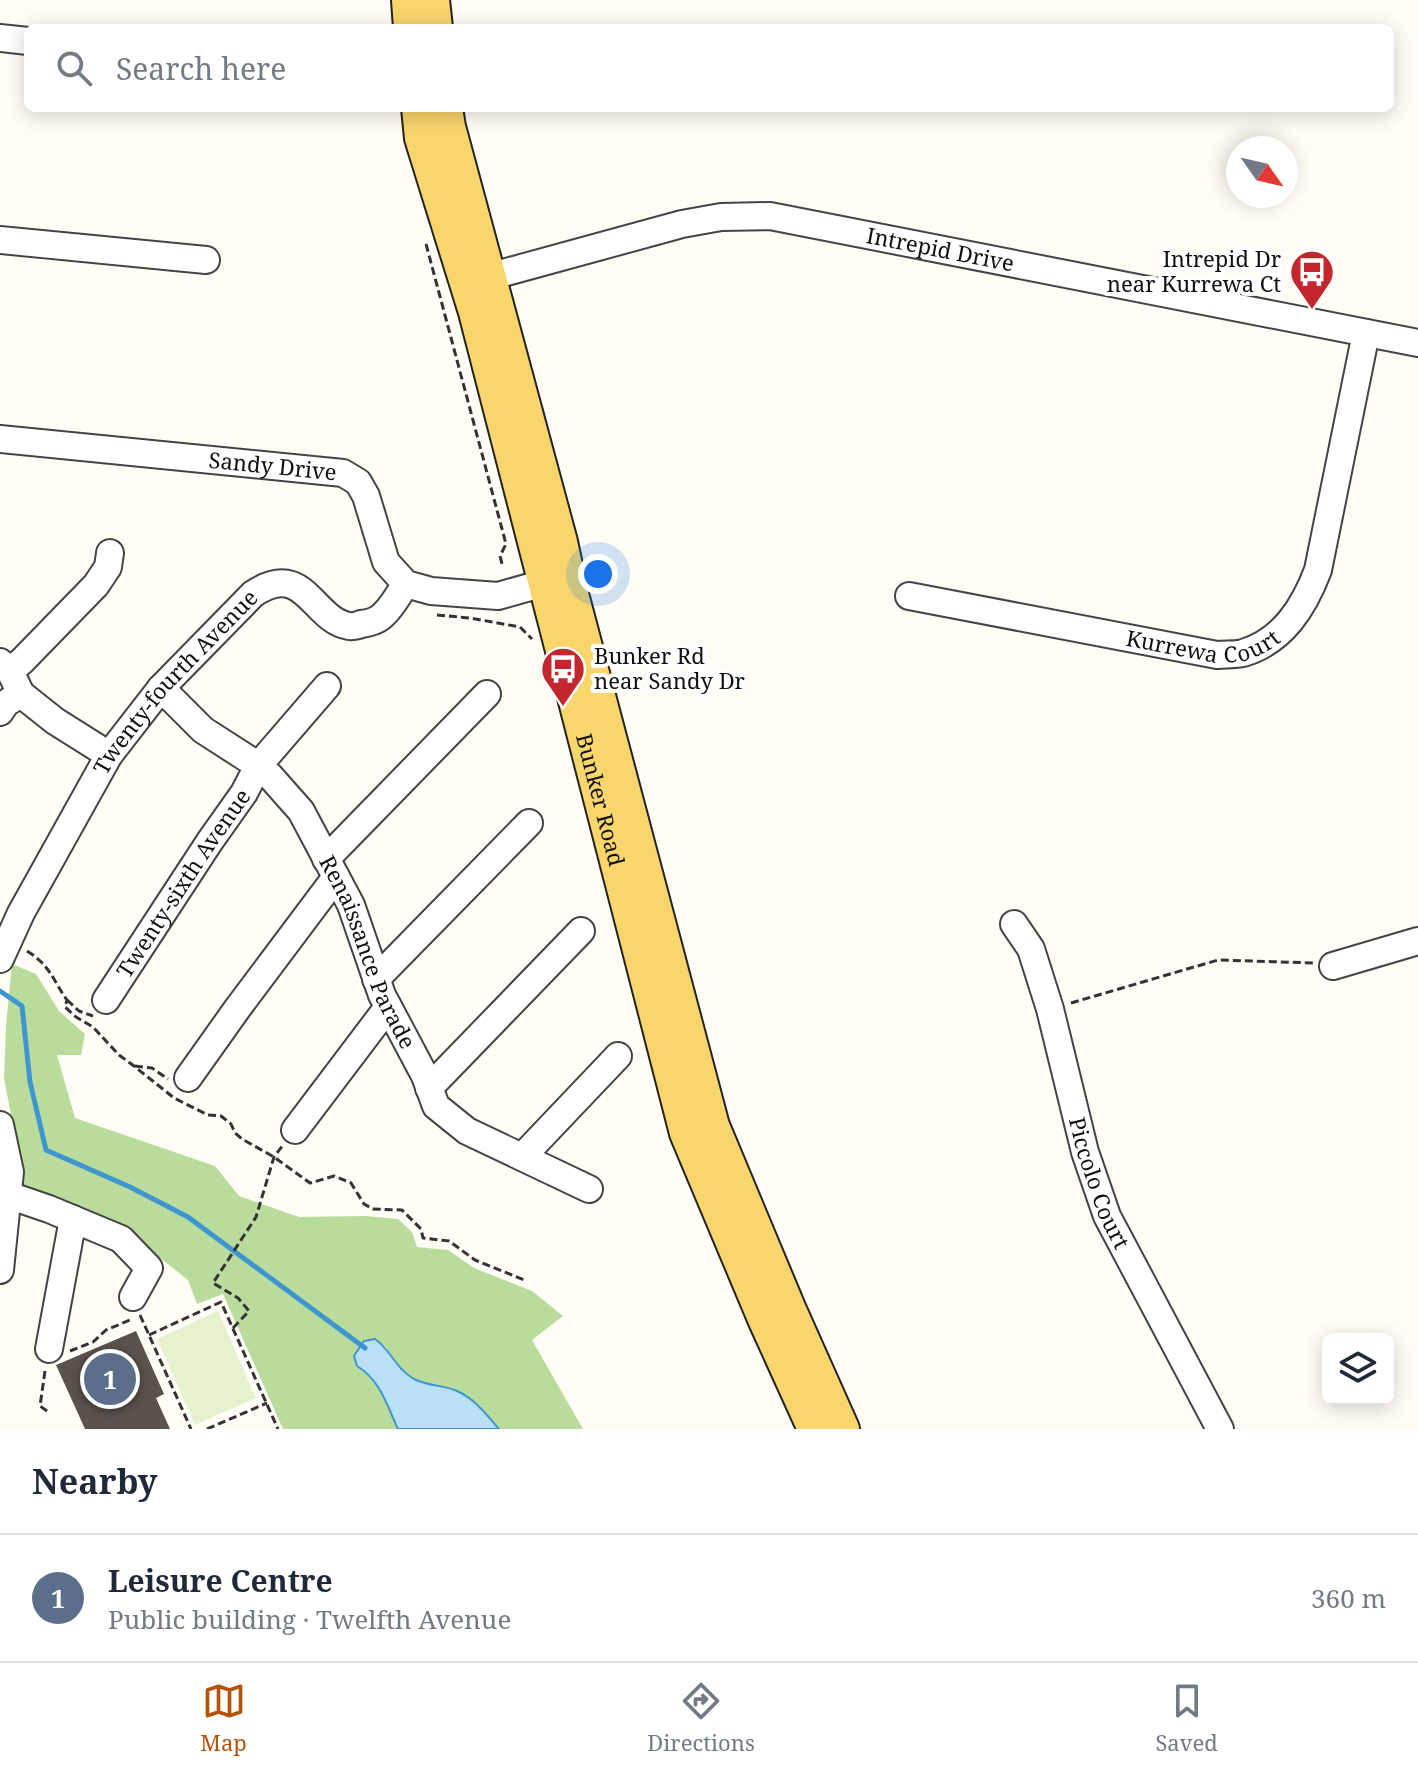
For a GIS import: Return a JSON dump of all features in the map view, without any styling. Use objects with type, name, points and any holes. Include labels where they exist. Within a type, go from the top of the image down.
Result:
[{"type":"main road","points":[[408,0],[410,24]]},
{"type":"main road","points":[[433,0],[436,24]]},
{"type":"main road","name":"Bunker Road","points":[[418,112],[421,138],[477,280]]},
{"type":"main road","name":"Bunker Road","points":[[447,112],[477,280],[475,312],[497,398],[556,580],[700,1130],[765,1321],[814,1429]]},
{"type":"main road","name":"Bunker Road","points":[[700,1130],[783,1294],[843,1429]]},
{"type":"street","points":[[0,38],[24,41]]},
{"type":"street","name":"Intrepid Drive","points":[[477,280],[682,224],[721,217],[770,216],[1418,343]]},
{"type":"street","points":[[0,240],[206,260]]},
{"type":"street","name":"Kurrewa Court","points":[[909,596],[1217,655],[1242,653],[1269,641],[1292,621],[1309,595],[1318,570],[1366,333]]},
{"type":"street","name":"Sandy Drive","points":[[0,439],[343,473],[358,482],[366,496],[386,562],[406,584]]},
{"type":"street","points":[[0,712],[6,703],[10,676],[96,585],[108,567],[110,553]]},
{"type":"street","points":[[406,584],[431,591],[498,596],[556,580]]},
{"type":"street","name":"Twenty-fourth Avenue","points":[[5,948],[21,913],[109,755],[161,688],[253,594],[264,587],[283,583],[304,591],[328,617],[350,627],[383,616],[406,584]]},
{"type":"street","points":[[10,676],[55,721],[109,755]]},
{"type":"street","name":"Twenty-sixth Avenue","points":[[106,1000],[244,793],[258,766],[327,686]]},
{"type":"street","name":"Renaissance Parade","points":[[161,688],[203,730],[270,776],[301,811],[351,905],[376,979],[425,1076],[436,1106],[467,1131],[589,1189]]},
{"type":"street","points":[[188,1078],[331,868],[487,694]]},
{"type":"street","points":[[376,979],[529,823]]},
{"type":"street","name":"Piccolo Court","points":[[1014,924],[1031,949],[1050,1009],[1085,1152],[1107,1216],[1220,1429]]},
{"type":"street","points":[[429,1088],[581,931]]},
{"type":"street","points":[[1333,966],[1418,941]]},
{"type":"street","points":[[295,1130],[388,1007]]},
{"type":"street","points":[[522,1157],[618,1056]]},
{"type":"street","points":[[0,1125],[10,1172],[0,1270]]},
{"type":"street","points":[[8,1195],[121,1239],[149,1268],[136,1306]]},
{"type":"street","points":[[60,1350],[73,1219]]},
{"type":"path","points":[[426,246],[506,544],[500,556],[502,564]]},
{"type":"path","points":[[5,948],[40,959],[67,1000],[65,1007],[93,1027],[119,1055],[174,1098],[208,1115],[221,1116],[242,1139],[310,1183],[334,1176],[351,1183],[364,1204],[373,1209],[402,1210],[421,1229],[423,1238],[449,1241],[475,1260],[527,1281]]},
{"type":"path","points":[[1050,1009],[1218,960],[1333,966]]},
{"type":"path","points":[[134,1066],[152,1068]]},
{"type":"path","points":[[234,1327],[249,1311],[238,1298],[213,1283],[256,1217],[274,1157],[295,1130]]},
{"type":"path","points":[[191,1429],[149,1335],[221,1302],[278,1429]]},
{"type":"path","points":[[47,1411],[40,1406],[60,1350],[93,1342],[136,1306]]},
{"type":"path","points":[[207,1429],[267,1403]]},
{"type":"green space","points":[[12,964],[36,974],[59,1011],[85,1034],[81,1055],[57,1055],[75,1118],[215,1166],[239,1196],[299,1217],[398,1219],[412,1232],[417,1247],[448,1250],[474,1268],[532,1291],[563,1316],[532,1340],[583,1429],[499,1429],[480,1406],[415,1380],[394,1362],[385,1346],[364,1341],[358,1348],[357,1366],[372,1378],[398,1429],[283,1429],[223,1294],[197,1304],[188,1280],[112,1220],[21,1185],[19,1157],[4,1078]]},
{"type":"green space","points":[[218,1311],[256,1398],[195,1425],[157,1339]]},
{"type":"water","points":[[375,1339],[408,1375],[463,1394],[499,1429],[398,1429],[382,1394],[372,1378],[357,1366],[354,1356],[364,1341]]},
{"type":"building","points":[[136,1331],[164,1394],[156,1398],[170,1429],[85,1429],[56,1365]]},
{"type":"waterway","points":[[0,991],[22,1006],[30,1082],[46,1150],[188,1217],[365,1348]]},
{"type":"place","name":"Intrepid Dr near Kurrewa Ct","points":[[1312,311]]},
{"type":"place","name":"Bunker Rd near Sandy Dr","points":[[563,708]]},
{"type":"place","name":"Leisure Centre","points":[[110,1379]]}]
